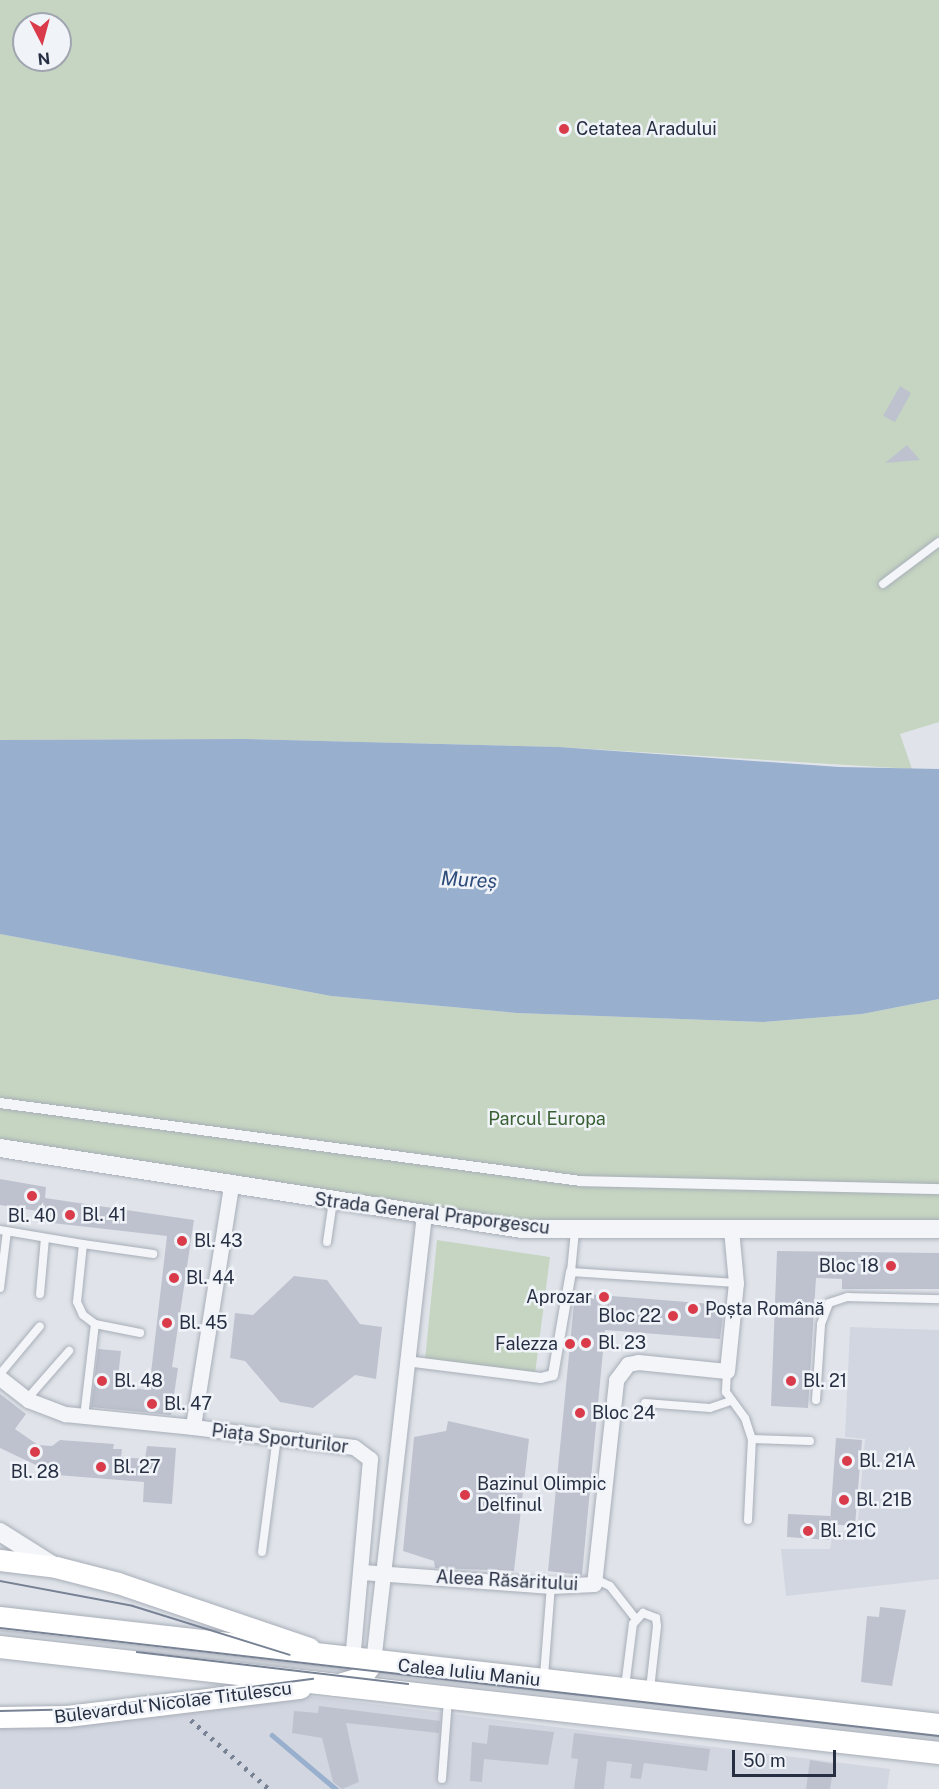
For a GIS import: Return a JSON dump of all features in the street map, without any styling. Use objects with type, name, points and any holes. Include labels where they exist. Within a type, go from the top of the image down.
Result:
[{"type":"main road","points":[[0,1560],[56,1567],[194,1607],[353,1659]]},
{"type":"main road","name":"Calea Iuliu Maniu","points":[[0,1618],[939,1725]]},
{"type":"main road","name":"Calea Iuliu Maniu","points":[[0,1647],[448,1700],[939,1753]]},
{"type":"main road","name":"Bulevardul Nicolae Titulescu","points":[[0,1717],[67,1716],[248,1691],[332,1686],[360,1678],[353,1659]]},
{"type":"street","points":[[0,1103],[581,1181],[939,1189]]},
{"type":"street","name":"Strada General Praporgescu","points":[[0,1148],[424,1216],[575,1231],[939,1229]]},
{"type":"street","name":"Piața Sporturilor","points":[[231,1186],[193,1428],[354,1447],[370,1459],[353,1659]]},
{"type":"street","points":[[353,1659],[382,1574],[405,1361],[424,1216]]},
{"type":"street","points":[[727,1371],[736,1283],[731,1229]]},
{"type":"street","points":[[405,1361],[541,1377],[554,1375],[571,1272]]},
{"type":"street","name":"Aleea Răsăritului","points":[[362,1572],[551,1586],[582,1587],[597,1580],[616,1380],[621,1371],[638,1362],[727,1371]]},
{"type":"street","points":[[0,1376],[27,1399],[51,1410],[84,1417],[193,1428]]},
{"type":"street","points":[[0,1532],[56,1567]]},
{"type":"lane","points":[[883,584],[939,542]]},
{"type":"lane","points":[[327,1242],[333,1202]]},
{"type":"lane","points":[[0,1288],[4,1231],[153,1254]]},
{"type":"lane","points":[[575,1231],[571,1272],[736,1283]]},
{"type":"lane","points":[[40,1294],[45,1238]]},
{"type":"lane","points":[[83,1244],[77,1302],[86,1319],[95,1324],[140,1333]]},
{"type":"lane","points":[[816,1400],[821,1324],[829,1303],[848,1297],[939,1299]]},
{"type":"lane","points":[[84,1417],[95,1324]]},
{"type":"lane","points":[[0,1376],[40,1326]]},
{"type":"lane","points":[[27,1399],[69,1351]]},
{"type":"lane","points":[[727,1371],[730,1401],[745,1418],[752,1439],[748,1520]]},
{"type":"lane","points":[[645,1403],[710,1408],[730,1401]]},
{"type":"lane","points":[[262,1552],[277,1437]]},
{"type":"lane","points":[[752,1439],[810,1441]]},
{"type":"lane","points":[[597,1580],[610,1586],[635,1618],[625,1690]]},
{"type":"lane","points":[[543,1681],[551,1586]]},
{"type":"lane","points":[[635,1618],[643,1613],[656,1618],[649,1693]]},
{"type":"lane","points":[[442,1779],[448,1700]]},
{"type":"shaded area","points":[[850,1327],[939,1330],[939,1579],[786,1596],[781,1549],[830,1549],[833,1531],[857,1532],[865,1439],[845,1437]]},
{"type":"shaded area","points":[[285,1693],[890,1769],[887,1789],[0,1789],[0,1723]]},
{"type":"green space","points":[[0,0],[939,0],[939,722],[900,734],[912,769],[559,747],[244,739],[0,740]]},
{"type":"green space","name":"Parcul Europa","points":[[0,934],[331,996],[517,1013],[763,1022],[862,1014],[939,999],[939,1225],[534,1224],[0,1141]]},
{"type":"green space","points":[[437,1240],[550,1257],[535,1374],[425,1360]]},
{"type":"water","name":"Mureș","points":[[244,739],[559,747],[839,767],[939,769],[939,999],[862,1014],[763,1022],[517,1013],[331,996],[0,934],[0,740]]},
{"type":"building","points":[[900,386],[911,393],[895,422],[883,416]]},
{"type":"building","points":[[907,445],[920,460],[885,463]]},
{"type":"building","points":[[0,1179],[46,1187],[45,1198],[194,1220],[172,1367],[178,1368],[171,1415],[91,1407],[98,1349],[121,1351],[117,1386],[149,1390],[167,1236],[43,1222],[44,1212],[0,1205]]},
{"type":"building","points":[[777,1251],[939,1253],[939,1289],[842,1289],[842,1279],[816,1278],[808,1408],[771,1406]]},
{"type":"building","points":[[294,1276],[327,1280],[360,1324],[382,1327],[376,1379],[355,1375],[313,1408],[280,1402],[245,1361],[230,1358],[235,1313],[253,1315]]},
{"type":"building","points":[[575,1293],[724,1305],[720,1339],[605,1330],[582,1575],[548,1571]]},
{"type":"building","points":[[0,1394],[26,1414],[15,1429],[38,1445],[52,1446],[60,1440],[114,1444],[113,1449],[122,1449],[121,1457],[145,1459],[147,1446],[176,1448],[172,1504],[143,1502],[144,1482],[57,1475],[0,1448]]},
{"type":"building","name":"Bazinul Olimpic Delfinul","points":[[448,1421],[529,1439],[514,1571],[435,1568],[434,1561],[403,1551],[414,1437],[446,1431]]},
{"type":"building","points":[[836,1438],[862,1440],[855,1526],[829,1524],[829,1540],[787,1537],[788,1514],[830,1516],[830,1521]]},
{"type":"building","points":[[880,1607],[906,1610],[892,1686],[861,1682],[867,1616],[879,1617]]},
{"type":"building","points":[[319,1706],[440,1721],[439,1733],[346,1723],[359,1782],[342,1789],[333,1782],[322,1738],[292,1733],[294,1711],[318,1713]]},
{"type":"building","points":[[489,1725],[554,1732],[548,1765],[484,1759],[482,1782],[470,1781],[472,1742],[487,1744]]},
{"type":"building","points":[[574,1733],[710,1749],[707,1771],[644,1763],[641,1779],[630,1778],[632,1764],[607,1761],[604,1789],[574,1789],[578,1759],[571,1758]]},
{"type":"building","points":[[810,1760],[834,1764],[830,1789],[806,1789]]},
{"type":"waterway","points":[[272,1735],[336,1789]]},
{"type":"tram line","points":[[0,1581],[133,1606],[290,1655]]},
{"type":"tram line","points":[[0,1628],[939,1736]]},
{"type":"tram line","points":[[137,1652],[408,1684]]},
{"type":"tram line","points":[[0,1711],[84,1709],[313,1679]]},
{"type":"railway","points":[[191,1720],[269,1789]]},
{"type":"place","name":"Cetatea Aradului","points":[[564,129]]},
{"type":"place","name":"Bl. 40","points":[[32,1196]]},
{"type":"place","name":"Bl. 41","points":[[70,1215]]},
{"type":"place","name":"Bl. 43","points":[[182,1241]]},
{"type":"place","name":"Bloc 18","points":[[891,1266]]},
{"type":"place","name":"Bl. 44","points":[[174,1278]]},
{"type":"place","name":"Aprozar","points":[[604,1297]]},
{"type":"place","name":"Poșta Română","points":[[693,1309]]},
{"type":"place","name":"Bloc 22","points":[[673,1316]]},
{"type":"place","name":"Bl. 45","points":[[167,1323]]},
{"type":"place","name":"Bl. 23","points":[[586,1343]]},
{"type":"place","name":"Falezza","points":[[570,1344]]},
{"type":"place","name":"Bl. 48","points":[[102,1381]]},
{"type":"place","name":"Bl. 21","points":[[791,1381]]},
{"type":"place","name":"Bl. 47","points":[[152,1404]]},
{"type":"place","name":"Bloc 24","points":[[580,1413]]},
{"type":"place","name":"Bl. 28","points":[[35,1452]]},
{"type":"place","name":"Bl. 21A","points":[[847,1461]]},
{"type":"place","name":"Bl. 27","points":[[101,1467]]},
{"type":"place","name":"Bazinul Olimpic Delfinul","points":[[465,1495]]},
{"type":"place","name":"Bl. 21B","points":[[844,1500]]},
{"type":"place","name":"Bl. 21C","points":[[808,1531]]}]
